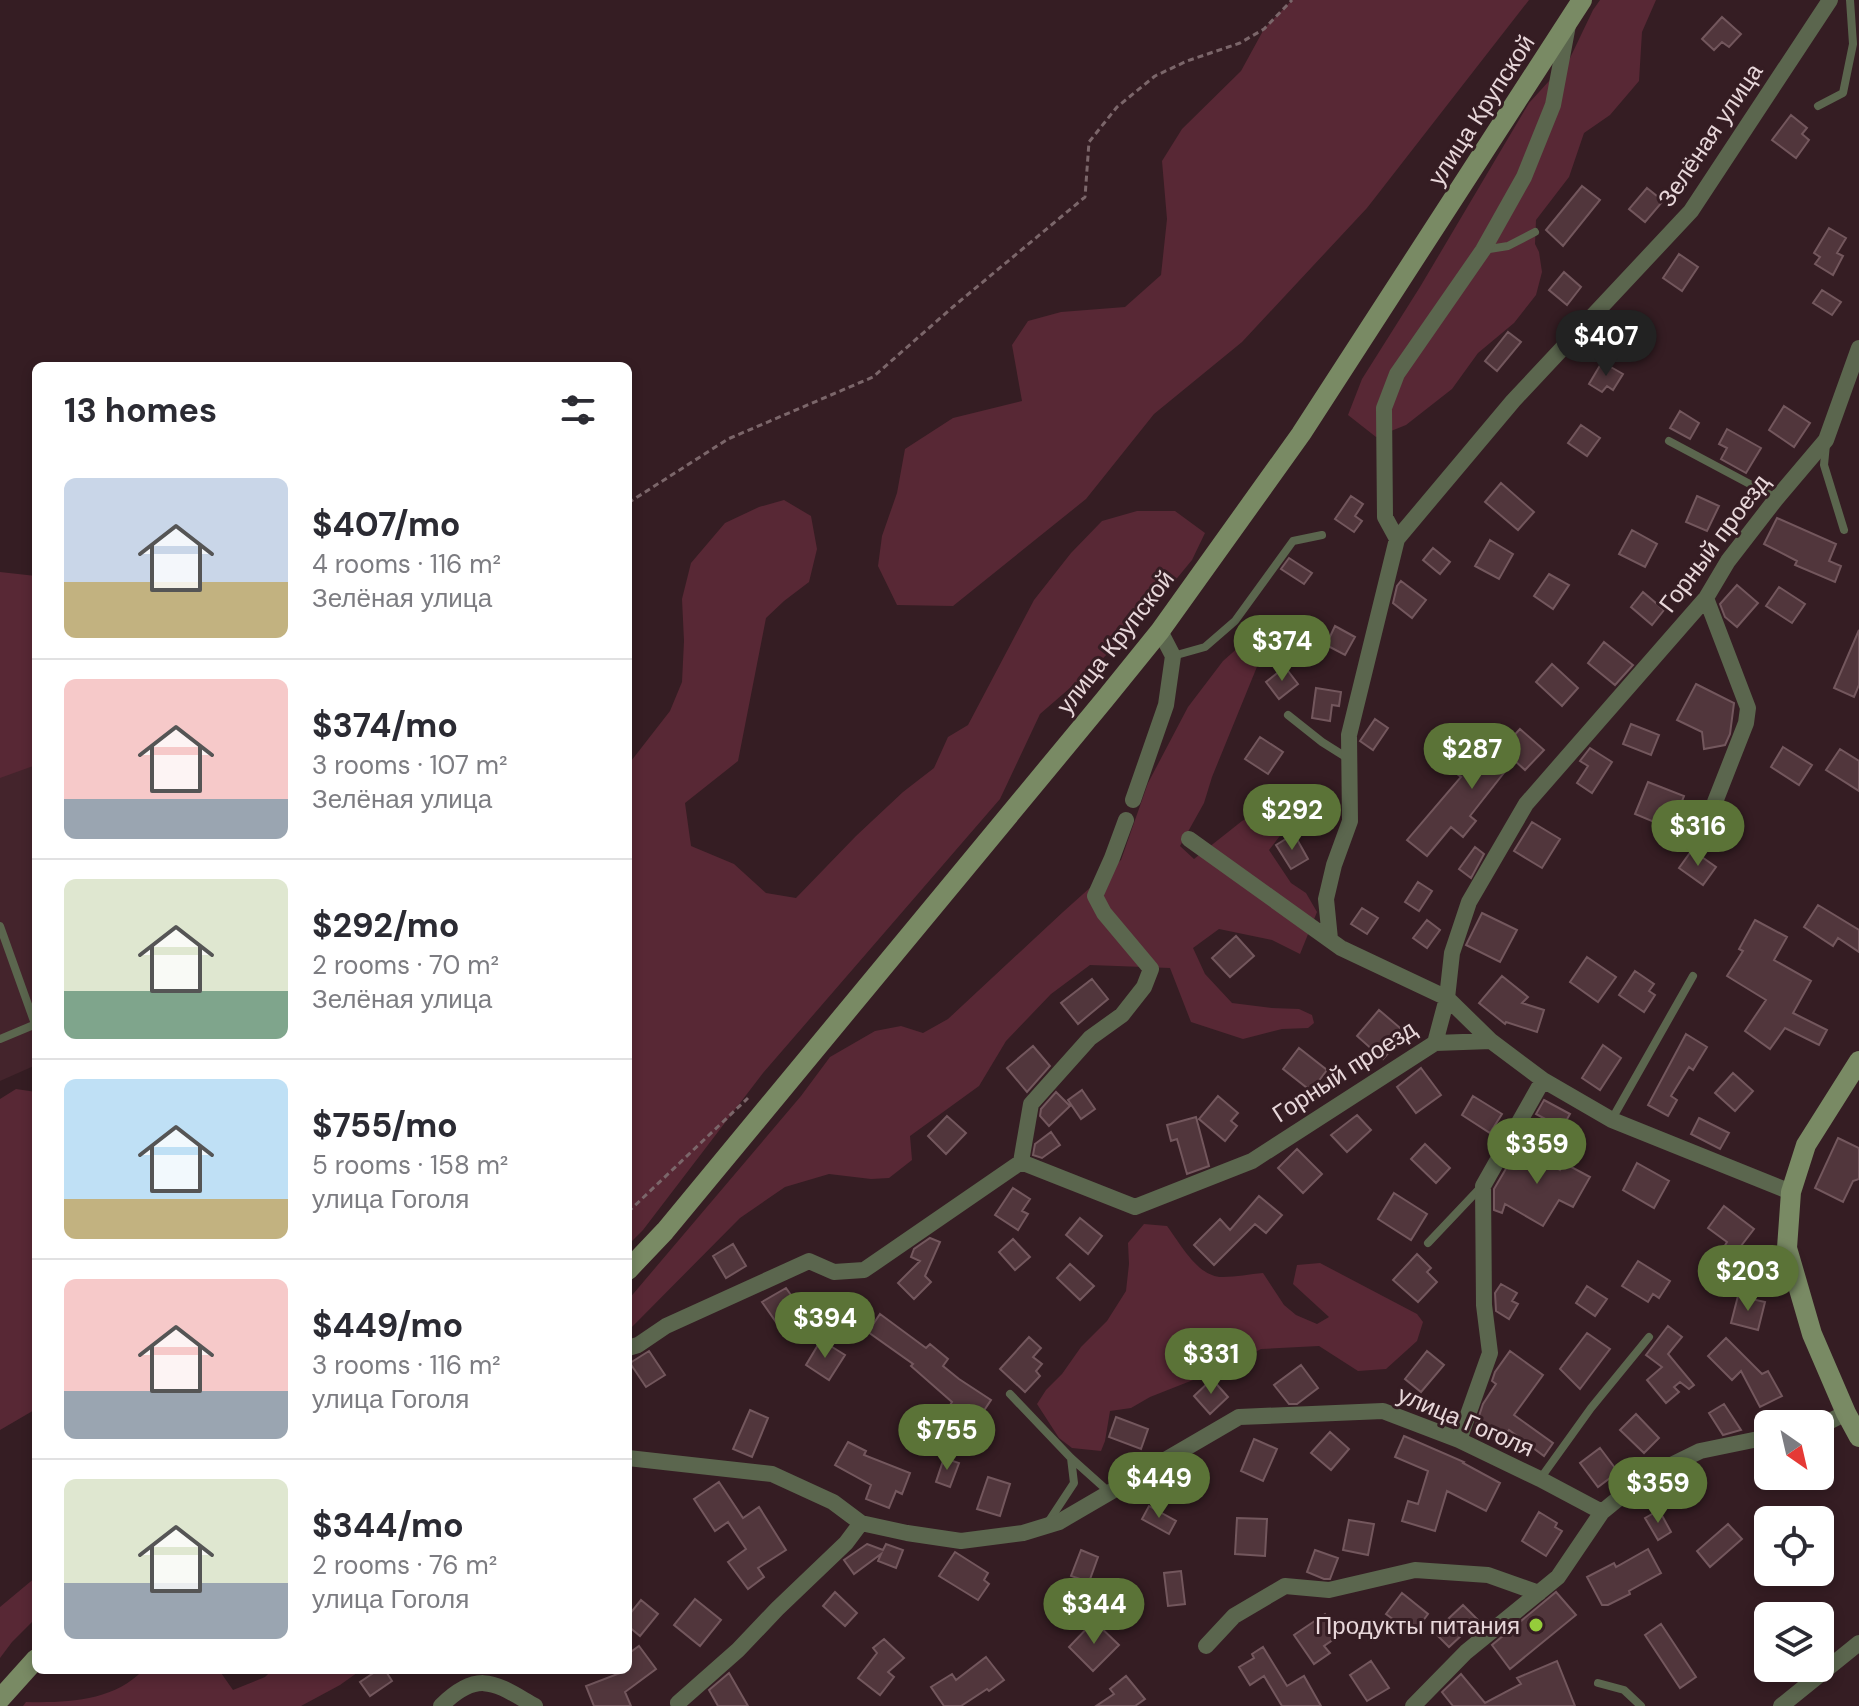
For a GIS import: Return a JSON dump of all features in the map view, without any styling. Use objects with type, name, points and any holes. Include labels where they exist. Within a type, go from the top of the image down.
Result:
[{"type":"street","name":"улица Крупской","points":[[632,1266],[665,1231],[1160,631],[1301,434],[1582,0]]},
{"type":"street","name":"Зелёная улица","points":[[1330,939],[1326,899],[1350,821],[1349,735],[1397,539],[1513,401],[1691,211],[1830,0]]},
{"type":"street","points":[[1397,539],[1385,517],[1384,408],[1397,374],[1483,250],[1524,177],[1553,105],[1569,22]]},
{"type":"street","name":"Горный проезд","points":[[1021,1162],[1135,1207],[1252,1161],[1435,1043],[1447,998],[1452,953],[1469,902],[1526,804],[1706,598],[1728,561],[1826,440],[1859,348]]},
{"type":"street","points":[[1706,598],[1748,708],[1746,723],[1715,802]]},
{"type":"street","points":[[1133,800],[1166,705],[1173,656],[1160,631]]},
{"type":"street","points":[[632,1347],[666,1326],[809,1261],[834,1272],[864,1270],[1021,1162],[1031,1104],[1090,1038],[1122,1015],[1144,987],[1151,969],[1104,913],[1095,896],[1126,820]]},
{"type":"street","points":[[1189,839],[1330,939],[1363,959],[1447,998],[1491,1041],[1543,1080],[1612,1120],[1791,1192]]},
{"type":"street","points":[[1435,1043],[1491,1041]]},
{"type":"street","points":[[1859,1061],[1806,1145],[1791,1192],[1787,1248],[1812,1334],[1853,1410],[1859,1437]]},
{"type":"street","points":[[1459,1440],[1490,1353],[1484,1305],[1483,1186],[1543,1080]]},
{"type":"street","points":[[1834,1419],[1853,1410]]},
{"type":"street","name":"улица Гоголя","points":[[632,1458],[772,1474],[833,1502],[861,1523],[961,1541],[1023,1533],[1059,1522],[1239,1417],[1383,1411],[1459,1440],[1602,1512]]},
{"type":"street","points":[[1413,1706],[1466,1652],[1558,1577],[1602,1512],[1641,1480],[1700,1451],[1754,1440]]},
{"type":"street","points":[[677,1705],[738,1650],[846,1543],[861,1523]]},
{"type":"street","points":[[1206,1646],[1234,1616],[1285,1586],[1329,1590],[1415,1570],[1488,1575],[1539,1593]]},
{"type":"street","points":[[1781,1706],[1859,1643]]},
{"type":"street","points":[[0,1699],[32,1663]]},
{"type":"street","points":[[441,1706],[472,1684],[496,1684],[535,1706]]},
{"type":"lane","points":[[1818,106],[1843,93],[1853,44],[1850,0]]},
{"type":"lane","points":[[1483,250],[1508,246],[1535,232]]},
{"type":"lane","points":[[1826,440],[1824,465],[1844,530]]},
{"type":"lane","points":[[1669,441],[1776,499]]},
{"type":"lane","points":[[1173,656],[1205,647],[1235,621],[1293,541],[1322,535]]},
{"type":"lane","points":[[1288,715],[1350,759]]},
{"type":"lane","points":[[0,926],[32,1013]]},
{"type":"lane","points":[[1612,1120],[1693,976]]},
{"type":"lane","points":[[0,1039],[32,1026]]},
{"type":"lane","points":[[1428,1243],[1483,1186]]},
{"type":"lane","points":[[1540,1479],[1591,1408],[1649,1337]]},
{"type":"lane","points":[[1010,1394],[1071,1458],[1109,1492]]},
{"type":"lane","points":[[1046,1526],[1074,1483],[1071,1458]]},
{"type":"lane","points":[[1598,1683],[1624,1690],[1641,1706]]},
{"type":"path","points":[[632,500],[728,439],[873,377],[1085,197],[1089,142],[1117,107],[1155,76],[1187,61],[1240,43],[1264,29],[1292,0]]},
{"type":"path","points":[[632,1208],[750,1096]]},
{"type":"shaded area","points":[[1292,0],[1529,0],[1367,208],[1242,342],[1154,414],[1086,499],[953,606],[897,605],[878,566],[882,536],[897,493],[905,449],[953,418],[1022,401],[1012,345],[1028,321],[1061,312],[1125,307],[1161,275],[1167,219],[1162,161],[1182,129],[1241,71],[1264,29]]},
{"type":"shaded area","points":[[1600,0],[1656,0],[1642,32],[1639,81],[1610,115],[1584,133],[1569,177],[1536,220],[1535,244],[1542,272],[1536,295],[1514,323],[1478,353],[1452,389],[1406,425],[1376,437],[1348,415],[1362,379],[1529,103],[1570,58]]},
{"type":"shaded area","points":[[784,500],[811,516],[817,549],[809,582],[766,618],[738,761],[685,803],[691,846],[734,864],[766,893],[796,898],[856,836],[934,768],[948,737],[968,725],[1034,600],[1071,553],[1102,521],[1137,511],[1175,511],[1205,533],[1192,560],[1145,617],[1040,714],[1000,799],[763,1073],[632,1241],[632,760],[670,711],[682,682],[682,599],[691,563],[725,523],[759,507]]},
{"type":"shaded area","points":[[0,572],[32,576],[32,766],[0,778]]},
{"type":"shaded area","points":[[1249,638],[1263,652],[1204,803],[1180,846],[1194,859],[1242,821],[1276,803],[1286,805],[1293,819],[1269,850],[1291,883],[1306,893],[1317,912],[1300,954],[1272,940],[1219,929],[1193,948],[1205,974],[1232,1003],[1299,1009],[1312,1015],[1314,1023],[1308,1028],[1282,1029],[1243,1039],[1191,1022],[1170,968],[1090,965],[1051,994],[1006,1041],[979,1086],[910,1136],[912,1160],[889,1178],[829,1174],[785,1187],[740,1218],[632,1327],[632,1295],[801,1096],[830,1057],[875,1031],[901,1026],[923,1033],[948,1019],[1121,860],[1148,783],[1188,707],[1223,661]]},
{"type":"shaded area","points":[[32,764],[32,1067],[0,1081],[0,776]]},
{"type":"shaded area","points":[[16,1089],[32,1091],[32,1411],[0,1430],[0,1099]]},
{"type":"shaded area","points":[[1144,1224],[1167,1226],[1190,1258],[1214,1276],[1263,1273],[1284,1305],[1296,1315],[1317,1324],[1329,1317],[1293,1284],[1297,1265],[1320,1263],[1417,1314],[1423,1322],[1417,1341],[1386,1369],[1358,1371],[1319,1346],[1261,1349],[1131,1408],[1110,1411],[1101,1451],[1072,1448],[1059,1438],[1037,1404],[1081,1347],[1107,1321],[1126,1291],[1128,1243]]},
{"type":"shaded area","points":[[32,1580],[32,1622],[0,1658],[0,1607]]},
{"type":"shaded area","points":[[138,1674],[222,1674],[233,1690],[268,1674],[355,1674],[301,1706],[23,1706],[26,1702],[89,1698]]},
{"type":"building","points":[[1722,17],[1741,34],[1729,47],[1722,42],[1714,50],[1702,39]]},
{"type":"building","points":[[1791,115],[1807,128],[1802,134],[1809,140],[1796,158],[1772,140]]},
{"type":"building","points":[[1582,186],[1600,200],[1563,246],[1546,230]]},
{"type":"building","points":[[1647,188],[1663,201],[1645,222],[1629,209]]},
{"type":"building","points":[[1829,228],[1846,238],[1837,253],[1843,256],[1833,275],[1815,264],[1820,257],[1814,253]]},
{"type":"building","points":[[1679,254],[1698,267],[1682,291],[1663,278]]},
{"type":"building","points":[[1564,272],[1581,287],[1567,305],[1549,290]]},
{"type":"building","points":[[1822,290],[1841,302],[1832,315],[1813,303]]},
{"type":"building","points":[[1508,332],[1521,342],[1497,371],[1485,361]]},
{"type":"building","points":[[1602,362],[1623,374],[1613,390],[1607,386],[1602,392],[1589,384]]},
{"type":"building","points":[[1784,406],[1810,423],[1794,447],[1769,430]]},
{"type":"building","points":[[1680,411],[1699,423],[1690,439],[1670,428]]},
{"type":"building","points":[[1581,425],[1600,438],[1587,456],[1568,443]]},
{"type":"building","points":[[1727,429],[1761,448],[1746,473],[1721,459],[1727,448],[1719,444]]},
{"type":"building","points":[[1501,483],[1534,512],[1518,530],[1485,502]]},
{"type":"building","points":[[1351,496],[1363,504],[1355,516],[1362,521],[1354,532],[1335,519]]},
{"type":"building","points":[[1697,496],[1719,506],[1707,531],[1686,522]]},
{"type":"building","points":[[1777,518],[1836,544],[1829,561],[1841,566],[1835,582],[1795,565],[1797,561],[1764,544]]},
{"type":"building","points":[[1632,530],[1657,544],[1645,567],[1619,554]]},
{"type":"building","points":[[1490,540],[1513,554],[1499,579],[1475,566]]},
{"type":"building","points":[[1433,548],[1450,562],[1440,574],[1423,560]]},
{"type":"building","points":[[1289,558],[1312,573],[1304,584],[1281,569]]},
{"type":"building","points":[[1549,574],[1569,585],[1553,609],[1534,596]]},
{"type":"building","points":[[1401,581],[1426,600],[1412,618],[1393,603]]},
{"type":"building","points":[[1737,585],[1758,603],[1737,627],[1725,617],[1720,604]]},
{"type":"building","points":[[1779,587],[1805,604],[1792,623],[1766,606]]},
{"type":"building","points":[[1643,592],[1664,610],[1652,625],[1631,607]]},
{"type":"building","points":[[1335,626],[1355,637],[1345,655],[1326,645]]},
{"type":"building","points":[[1859,630],[1859,685],[1854,697],[1834,688]]},
{"type":"building","points":[[1604,642],[1633,665],[1615,685],[1588,663]]},
{"type":"building","points":[[1552,664],[1578,688],[1562,706],[1536,682]]},
{"type":"building","points":[[1285,667],[1298,684],[1279,699],[1266,682]]},
{"type":"building","points":[[1696,684],[1734,703],[1730,734],[1725,745],[1704,749],[1702,732],[1677,720]]},
{"type":"building","points":[[1316,688],[1341,692],[1339,706],[1332,705],[1330,721],[1312,718]]},
{"type":"building","points":[[1375,719],[1388,728],[1373,750],[1360,741]]},
{"type":"building","points":[[1631,724],[1659,735],[1651,755],[1623,744]]},
{"type":"building","points":[[1520,729],[1544,750],[1525,770],[1514,760],[1470,816],[1476,821],[1463,837],[1451,827],[1427,856],[1407,840],[1461,777],[1452,770],[1469,748],[1488,764]]},
{"type":"building","points":[[1260,737],[1283,752],[1268,774],[1245,759]]},
{"type":"building","points":[[1783,747],[1812,765],[1799,785],[1771,767]]},
{"type":"building","points":[[1590,748],[1612,762],[1592,793],[1577,783],[1588,766],[1580,761]]},
{"type":"building","points":[[1840,749],[1859,761],[1859,791],[1826,770]]},
{"type":"building","points":[[1648,782],[1684,796],[1671,829],[1635,814]]},
{"type":"building","points":[[1532,822],[1560,839],[1542,868],[1514,851]]},
{"type":"building","points":[[1294,834],[1308,859],[1291,869],[1276,845]]},
{"type":"building","points":[[1475,847],[1484,854],[1471,878],[1459,869]]},
{"type":"building","points":[[1692,850],[1716,867],[1703,885],[1679,868]]},
{"type":"building","points":[[1418,882],[1432,891],[1419,911],[1405,902]]},
{"type":"building","points":[[1818,905],[1859,930],[1859,952],[1838,938],[1833,946],[1804,927]]},
{"type":"building","points":[[1362,908],[1378,918],[1367,934],[1351,924]]},
{"type":"building","points":[[1482,913],[1517,930],[1500,962],[1466,945]]},
{"type":"building","points":[[1427,920],[1440,930],[1427,948],[1413,938]]},
{"type":"building","points":[[1755,920],[1787,937],[1774,960],[1811,981],[1793,1013],[1827,1030],[1819,1045],[1785,1028],[1770,1049],[1745,1031],[1766,1000],[1727,976],[1743,951],[1739,949]]},
{"type":"building","points":[[1236,936],[1254,956],[1230,977],[1212,958]]},
{"type":"building","points":[[1587,957],[1616,977],[1598,1002],[1570,982]]},
{"type":"building","points":[[1635,971],[1654,984],[1649,991],[1655,995],[1644,1012],[1619,995]]},
{"type":"building","points":[[1502,976],[1528,997],[1522,1003],[1544,1010],[1537,1032],[1505,1024],[1479,1003]]},
{"type":"building","points":[[1092,979],[1108,999],[1078,1024],[1061,1003]]},
{"type":"building","points":[[1379,1010],[1406,1033],[1383,1059],[1357,1036]]},
{"type":"building","points":[[1686,1034],[1707,1047],[1693,1070],[1689,1067],[1671,1096],[1677,1100],[1668,1116],[1648,1105]]},
{"type":"building","points":[[1603,1045],[1621,1058],[1600,1090],[1582,1078]]},
{"type":"building","points":[[1033,1046],[1050,1066],[1027,1092],[1007,1068]]},
{"type":"building","points":[[1299,1048],[1327,1070],[1311,1091],[1283,1069]]},
{"type":"building","points":[[1421,1068],[1441,1095],[1416,1113],[1397,1087]]},
{"type":"building","points":[[1733,1073],[1753,1091],[1735,1111],[1715,1093]]},
{"type":"building","points":[[1082,1090],[1095,1109],[1081,1119],[1068,1100]]},
{"type":"building","points":[[1056,1092],[1070,1106],[1049,1126],[1040,1116],[1041,1109]]},
{"type":"building","points":[[1218,1096],[1238,1113],[1231,1121],[1237,1126],[1225,1141],[1199,1119]]},
{"type":"building","points":[[1473,1096],[1502,1114],[1490,1133],[1462,1115]]},
{"type":"building","points":[[1544,1100],[1570,1114],[1562,1128],[1536,1114]]},
{"type":"building","points":[[1357,1115],[1371,1130],[1347,1152],[1331,1135]]},
{"type":"building","points":[[947,1116],[966,1133],[946,1154],[928,1136]]},
{"type":"building","points":[[1196,1117],[1209,1166],[1187,1174],[1177,1139],[1171,1141],[1167,1125]]},
{"type":"building","points":[[1699,1118],[1729,1133],[1720,1149],[1691,1134]]},
{"type":"building","points":[[1051,1132],[1060,1145],[1042,1158],[1033,1155],[1035,1144]]},
{"type":"building","points":[[1838,1138],[1859,1148],[1859,1179],[1853,1181],[1843,1202],[1815,1188]]},
{"type":"building","points":[[1425,1144],[1450,1168],[1436,1183],[1411,1159]]},
{"type":"building","points":[[1520,1145],[1560,1170],[1564,1163],[1590,1177],[1573,1207],[1559,1200],[1543,1226],[1505,1204],[1502,1213],[1494,1210],[1494,1189]]},
{"type":"building","points":[[1297,1149],[1322,1174],[1303,1193],[1278,1168]]},
{"type":"building","points":[[1637,1163],[1669,1181],[1654,1208],[1623,1190]]},
{"type":"building","points":[[1013,1188],[1030,1199],[1022,1211],[1028,1214],[1018,1230],[995,1215]]},
{"type":"building","points":[[1394,1193],[1427,1214],[1411,1240],[1378,1219]]},
{"type":"building","points":[[1259,1196],[1282,1215],[1266,1233],[1255,1224],[1214,1265],[1194,1245],[1220,1219],[1230,1230]]},
{"type":"building","points":[[1724,1206],[1754,1229],[1728,1263],[1736,1268],[1725,1287],[1707,1276],[1727,1242],[1708,1228]]},
{"type":"building","points":[[1080,1218],[1102,1236],[1088,1254],[1066,1235]]},
{"type":"building","points":[[930,1238],[940,1242],[925,1276],[931,1282],[914,1299],[898,1283],[920,1261],[911,1257],[914,1249]]},
{"type":"building","points":[[1013,1239],[1030,1257],[1015,1270],[999,1252]]},
{"type":"building","points":[[733,1244],[746,1266],[726,1278],[713,1256]]},
{"type":"building","points":[[1417,1254],[1431,1268],[1427,1272],[1437,1282],[1418,1302],[1393,1280]]},
{"type":"building","points":[[1638,1261],[1670,1281],[1659,1298],[1653,1294],[1648,1302],[1622,1286]]},
{"type":"building","points":[[1070,1264],[1094,1286],[1080,1300],[1057,1278]]},
{"type":"building","points":[[1501,1284],[1517,1293],[1512,1301],[1518,1304],[1509,1319],[1496,1311],[1495,1293]]},
{"type":"building","points":[[1587,1286],[1607,1299],[1595,1316],[1576,1303]]},
{"type":"building","points":[[786,1288],[800,1308],[792,1314],[807,1328],[794,1339],[776,1322],[762,1302]]},
{"type":"building","points":[[1738,1296],[1765,1302],[1758,1330],[1731,1323]]},
{"type":"building","points":[[880,1314],[926,1348],[930,1344],[948,1359],[943,1366],[991,1400],[971,1430],[945,1413],[952,1402],[911,1366],[913,1364],[868,1332]]},
{"type":"building","points":[[1668,1326],[1682,1337],[1668,1354],[1694,1385],[1689,1389],[1680,1382],[1674,1387],[1679,1392],[1666,1403],[1647,1380],[1662,1367],[1646,1355]]},
{"type":"building","points":[[1587,1333],[1610,1349],[1580,1389],[1560,1369]]},
{"type":"building","points":[[1029,1337],[1041,1348],[1033,1357],[1042,1364],[1036,1371],[1040,1376],[1025,1392],[1000,1369]]},
{"type":"building","points":[[1726,1338],[1762,1374],[1768,1371],[1782,1396],[1760,1407],[1741,1371],[1732,1380],[1708,1356]]},
{"type":"building","points":[[821,1340],[845,1355],[829,1380],[806,1365]]},
{"type":"building","points":[[649,1351],[665,1375],[646,1387],[632,1362]]},
{"type":"building","points":[[1427,1351],[1444,1365],[1421,1392],[1405,1379]]},
{"type":"building","points":[[1510,1351],[1543,1375],[1514,1415],[1553,1443],[1544,1456],[1509,1430],[1500,1443],[1475,1428],[1483,1404],[1496,1384],[1492,1381],[1495,1372]]},
{"type":"building","points":[[1301,1365],[1318,1388],[1297,1404],[1289,1404],[1274,1385]]},
{"type":"building","points":[[1212,1379],[1228,1397],[1210,1414],[1194,1396]]},
{"type":"building","points":[[1724,1404],[1741,1430],[1723,1435],[1709,1413]]},
{"type":"building","points":[[750,1410],[768,1418],[752,1457],[733,1449]]},
{"type":"building","points":[[1636,1414],[1659,1438],[1644,1453],[1620,1430]]},
{"type":"building","points":[[1116,1417],[1148,1429],[1141,1449],[1109,1437]]},
{"type":"building","points":[[1330,1432],[1349,1449],[1331,1470],[1311,1453]]},
{"type":"building","points":[[1404,1436],[1464,1462],[1500,1483],[1486,1511],[1447,1491],[1435,1531],[1402,1521],[1408,1501],[1418,1504],[1428,1471],[1395,1457]]},
{"type":"building","points":[[1254,1439],[1277,1449],[1263,1481],[1241,1471]]},
{"type":"building","points":[[848,1442],[866,1451],[864,1455],[910,1473],[902,1494],[896,1491],[889,1508],[866,1499],[871,1485],[835,1465]]},
{"type":"building","points":[[1600,1448],[1618,1472],[1598,1487],[1580,1463]]},
{"type":"building","points":[[944,1458],[959,1463],[950,1487],[936,1482]]},
{"type":"building","points":[[1166,1472],[1180,1490],[1158,1506],[1143,1486]]},
{"type":"building","points":[[988,1477],[1010,1484],[1000,1516],[977,1509]]},
{"type":"building","points":[[719,1482],[743,1518],[759,1507],[786,1550],[758,1568],[764,1577],[748,1589],[728,1562],[746,1549],[728,1522],[715,1531],[694,1499]]},
{"type":"building","points":[[1149,1506],[1176,1521],[1169,1534],[1142,1519]]},
{"type":"building","points":[[1659,1510],[1671,1532],[1658,1540],[1645,1518]]},
{"type":"building","points":[[1539,1512],[1557,1523],[1555,1527],[1562,1531],[1546,1556],[1522,1541]]},
{"type":"building","points":[[1237,1518],[1267,1519],[1265,1556],[1235,1554]]},
{"type":"building","points":[[1349,1520],[1374,1524],[1368,1555],[1343,1550]]},
{"type":"building","points":[[1728,1524],[1742,1539],[1710,1567],[1697,1551]]},
{"type":"building","points":[[867,1544],[883,1550],[886,1544],[903,1550],[896,1568],[878,1561],[881,1554],[854,1574],[844,1560]]},
{"type":"building","points":[[1648,1549],[1661,1573],[1629,1591],[1630,1594],[1602,1605],[1587,1577],[1614,1563],[1616,1567]]},
{"type":"building","points":[[1081,1550],[1098,1557],[1089,1582],[1071,1576]]},
{"type":"building","points":[[1315,1550],[1338,1558],[1330,1579],[1307,1572]]},
{"type":"building","points":[[955,1552],[988,1573],[984,1580],[989,1584],[978,1600],[939,1576]]},
{"type":"building","points":[[1181,1571],[1185,1604],[1168,1606],[1164,1573]]},
{"type":"building","points":[[835,1592],[857,1613],[845,1626],[823,1606]]},
{"type":"building","points":[[1556,1592],[1576,1615],[1510,1669],[1492,1645]]},
{"type":"building","points":[[1402,1593],[1428,1614],[1413,1634],[1386,1614]]},
{"type":"building","points":[[695,1599],[721,1620],[700,1646],[674,1625]]},
{"type":"building","points":[[641,1600],[658,1614],[640,1636],[632,1629],[632,1611]]},
{"type":"building","points":[[1463,1605],[1478,1620],[1449,1647],[1434,1632]]},
{"type":"building","points":[[1325,1614],[1340,1635],[1324,1646],[1330,1653],[1314,1664],[1294,1635]]},
{"type":"building","points":[[1094,1621],[1119,1645],[1093,1671],[1069,1647]]},
{"type":"building","points":[[1661,1624],[1696,1677],[1680,1688],[1645,1635]]},
{"type":"building","points":[[884,1639],[904,1658],[888,1672],[894,1677],[880,1695],[858,1678],[877,1653],[873,1648]]},
{"type":"building","points":[[639,1646],[656,1669],[625,1692],[631,1706],[594,1706],[586,1686],[618,1674],[632,1674],[632,1651]]},
{"type":"building","points":[[1263,1647],[1287,1686],[1304,1676],[1321,1706],[1282,1706],[1264,1676],[1250,1685],[1239,1667],[1254,1658],[1252,1654]]},
{"type":"building","points":[[986,1657],[1004,1680],[961,1706],[944,1706],[931,1687],[952,1674],[956,1680]]},
{"type":"building","points":[[1371,1661],[1389,1688],[1367,1701],[1350,1675]]},
{"type":"building","points":[[1557,1661],[1575,1706],[1453,1706],[1442,1692],[1461,1674],[1485,1703],[1521,1684],[1517,1678]]},
{"type":"building","points":[[729,1673],[748,1706],[718,1706],[709,1690]]},
{"type":"building","points":[[372,1674],[388,1674],[392,1681],[370,1696],[360,1682]]},
{"type":"building","points":[[1126,1676],[1145,1699],[1135,1706],[1096,1706],[1114,1694],[1110,1689]]},
{"type":"place","name":"Продукты питания","points":[[1536,1625]]}]
